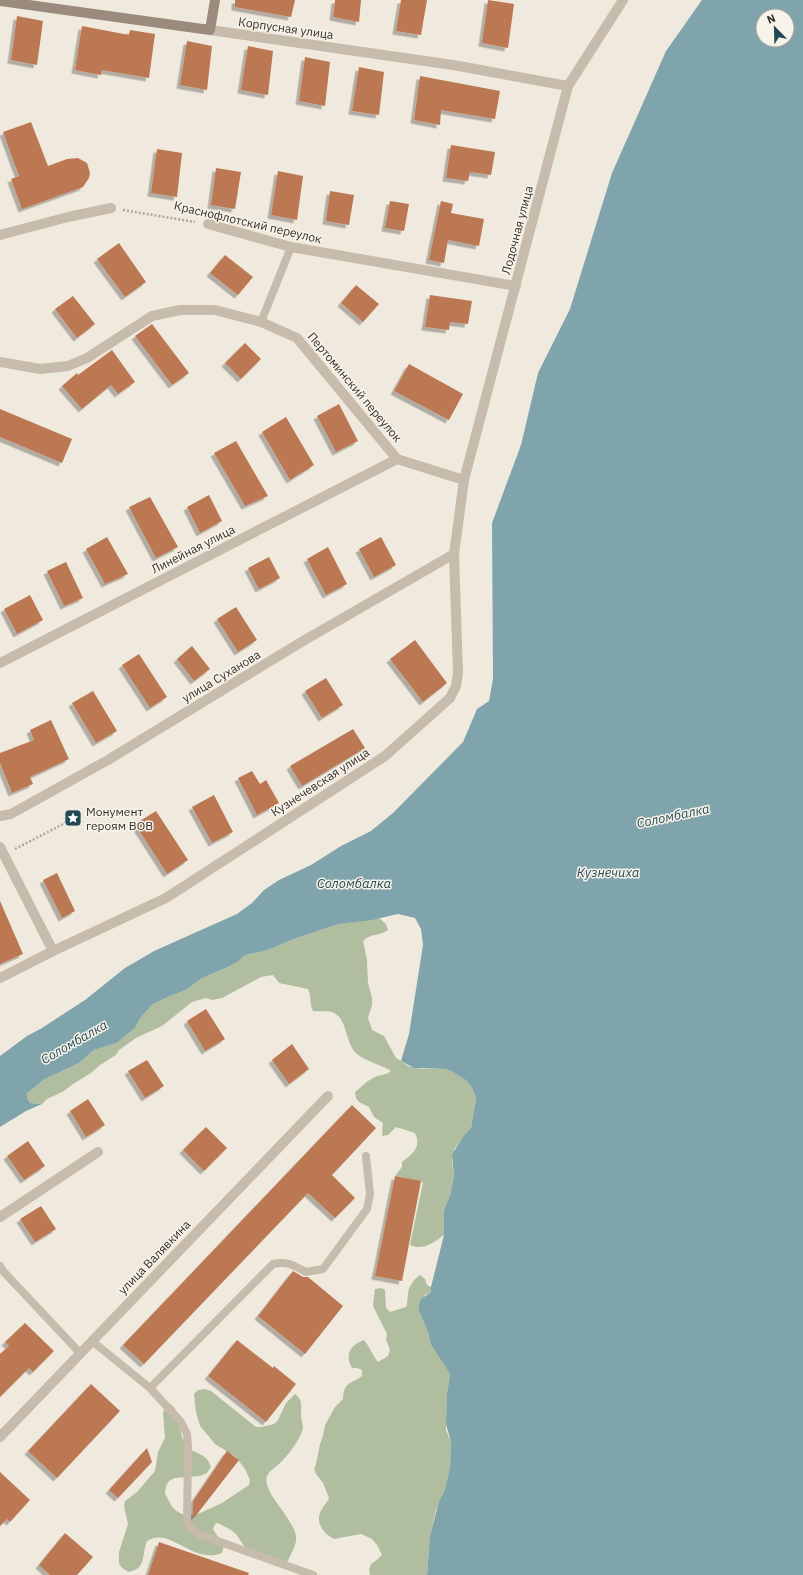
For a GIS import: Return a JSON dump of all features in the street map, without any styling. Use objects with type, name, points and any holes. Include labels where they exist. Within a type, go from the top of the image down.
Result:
[{"type":"street","points":[[210,30],[215,0]]},
{"type":"street","name":"Лодочная улица","points":[[464,480],[568,86],[623,0]]},
{"type":"street","name":"Корпусная улица","points":[[0,1],[453,65],[568,86]]},
{"type":"street","points":[[0,234],[111,208]]},
{"type":"street","name":"Краснофлотский переулок","points":[[208,224],[291,247],[516,286]]},
{"type":"street","name":"Пертоминский переулок","points":[[0,362],[40,370],[68,366],[87,358],[152,316],[180,310],[215,310],[261,322],[297,338],[397,459],[464,480]]},
{"type":"street","name":"Линейная улица","points":[[0,663],[397,459]]},
{"type":"street","name":"Кузнечевская улица","points":[[0,978],[53,951],[166,898],[385,756],[450,698],[456,686],[458,673],[454,554],[464,480]]},
{"type":"street","name":"улица Суханова","points":[[0,816],[11,814],[108,760],[303,641],[454,554]]},
{"type":"street","points":[[2,851],[53,951]]},
{"type":"street","name":"улица Валявкина","points":[[0,1437],[328,1096]]},
{"type":"street","points":[[0,1217],[98,1152]]},
{"type":"lane","points":[[261,322],[291,247]]},
{"type":"lane","points":[[150,1388],[273,1264],[284,1262],[294,1265],[306,1272],[323,1269],[367,1209],[370,1194],[366,1156]]},
{"type":"lane","points":[[0,1266],[80,1353]]},
{"type":"lane","points":[[92,1341],[150,1388],[181,1422],[186,1434],[188,1446],[187,1524],[198,1534],[313,1575]]},
{"type":"path","name":"Краснофлотский переулок","points":[[111,208],[208,224]]},
{"type":"path","points":[[2,851],[69,821]]},
{"type":"green space","points":[[379,918],[386,924],[388,930],[366,938],[363,941],[367,960],[368,983],[372,998],[372,1005],[368,1018],[372,1030],[384,1036],[396,1058],[408,1066],[421,1069],[445,1069],[451,1071],[467,1081],[476,1098],[471,1128],[454,1149],[452,1161],[454,1176],[450,1195],[444,1210],[444,1235],[432,1243],[424,1247],[415,1247],[410,1245],[423,1182],[395,1176],[402,1167],[402,1162],[415,1150],[417,1146],[417,1138],[415,1133],[396,1127],[388,1135],[382,1136],[383,1123],[374,1117],[369,1107],[359,1102],[356,1098],[355,1092],[366,1082],[391,1071],[365,1059],[353,1050],[339,1016],[332,1012],[313,1011],[308,989],[279,983],[273,975],[261,977],[222,998],[212,1000],[206,998],[192,1002],[162,1026],[136,1038],[91,1073],[64,1091],[47,1099],[42,1104],[30,1103],[27,1098],[27,1093],[43,1080],[79,1063],[94,1050],[117,1043],[135,1028],[141,1017],[153,1004],[186,990],[202,978],[226,968],[239,961],[244,956],[256,951],[268,950],[294,939],[339,924]]},
{"type":"green space","points":[[420,1275],[425,1279],[427,1285],[431,1287],[431,1292],[425,1295],[419,1304],[419,1311],[428,1332],[431,1345],[450,1374],[447,1394],[446,1430],[451,1442],[450,1467],[445,1489],[436,1510],[430,1535],[427,1575],[370,1575],[369,1570],[371,1564],[382,1555],[372,1539],[361,1534],[334,1539],[326,1534],[321,1527],[319,1523],[320,1514],[329,1498],[323,1483],[314,1469],[325,1425],[335,1407],[343,1399],[346,1386],[362,1376],[362,1370],[352,1368],[350,1363],[349,1354],[352,1347],[364,1340],[378,1362],[388,1356],[390,1350],[386,1340],[387,1334],[373,1306],[375,1289],[381,1288],[385,1290],[386,1308],[390,1312],[406,1307],[410,1286]]},
{"type":"green space","points":[[205,1389],[211,1391],[256,1427],[274,1424],[278,1420],[286,1403],[295,1394],[298,1396],[301,1404],[301,1418],[303,1426],[302,1432],[286,1456],[267,1476],[269,1491],[292,1525],[295,1533],[296,1541],[294,1549],[288,1561],[276,1566],[244,1546],[236,1534],[218,1523],[215,1524],[213,1529],[224,1545],[222,1553],[211,1555],[201,1554],[191,1551],[165,1538],[156,1538],[147,1541],[141,1565],[138,1568],[128,1572],[121,1567],[119,1563],[119,1552],[128,1524],[124,1506],[125,1501],[137,1492],[155,1471],[158,1452],[165,1438],[163,1412],[167,1406],[171,1404],[175,1408],[179,1418],[183,1440],[186,1445],[193,1451],[206,1458],[211,1467],[207,1473],[200,1476],[175,1478],[169,1481],[166,1486],[165,1493],[172,1507],[184,1515],[200,1513],[222,1503],[249,1485],[250,1480],[245,1469],[236,1457],[215,1444],[200,1426],[196,1412],[194,1394],[198,1390]]},
{"type":"water","name":"Кузнечиха","points":[[702,0],[803,0],[803,1575],[427,1575],[430,1535],[439,1502],[445,1489],[450,1467],[451,1442],[446,1424],[447,1394],[450,1374],[431,1345],[428,1332],[419,1311],[419,1304],[421,1299],[431,1292],[444,1235],[444,1210],[450,1195],[454,1176],[452,1154],[471,1128],[476,1098],[467,1081],[451,1071],[445,1069],[414,1068],[401,1061],[409,1034],[423,945],[421,929],[415,918],[398,914],[372,920],[339,924],[294,939],[268,950],[244,956],[239,961],[226,968],[202,978],[186,990],[153,1004],[141,1017],[135,1028],[117,1043],[94,1050],[79,1063],[43,1080],[27,1093],[27,1098],[30,1103],[42,1104],[26,1111],[0,1127],[0,1056],[27,1036],[85,1000],[125,968],[154,951],[237,914],[252,903],[264,890],[279,880],[311,865],[341,846],[371,831],[393,813],[463,742],[477,709],[489,701],[493,679],[492,523],[521,445],[538,373],[570,309],[612,173],[666,51]]},
{"type":"building","points":[[235,0],[295,0],[291,17],[235,7]]},
{"type":"building","points":[[335,0],[361,0],[359,22],[333,17]]},
{"type":"building","points":[[401,0],[427,0],[421,35],[396,31]]},
{"type":"building","points":[[488,0],[514,4],[508,48],[482,43]]},
{"type":"building","points":[[17,16],[43,21],[37,65],[11,60]]},
{"type":"building","points":[[82,26],[129,35],[130,30],[155,34],[149,78],[102,70],[101,75],[75,70]]},
{"type":"building","points":[[187,41],[212,46],[207,90],[180,85]]},
{"type":"building","points":[[248,46],[273,51],[268,95],[241,90]]},
{"type":"building","points":[[305,57],[330,62],[325,106],[299,101]]},
{"type":"building","points":[[359,67],[384,72],[379,115],[352,111]]},
{"type":"building","points":[[420,76],[500,91],[495,119],[441,110],[440,125],[414,120]]},
{"type":"building","points":[[31,122],[48,166],[67,159],[78,158],[87,163],[90,173],[89,178],[83,187],[22,209],[11,179],[19,176],[3,132]]},
{"type":"building","points":[[451,145],[495,152],[491,175],[470,172],[468,181],[446,178]]},
{"type":"building","points":[[157,149],[182,153],[177,197],[151,193]]},
{"type":"building","points":[[216,168],[241,172],[235,209],[211,205]]},
{"type":"building","points":[[278,171],[303,176],[297,220],[271,215]]},
{"type":"building","points":[[330,191],[354,195],[349,225],[326,221]]},
{"type":"building","points":[[390,201],[409,204],[404,231],[385,228]]},
{"type":"building","points":[[441,201],[453,204],[451,213],[484,219],[479,246],[448,240],[444,263],[429,260]]},
{"type":"building","points":[[119,243],[146,282],[125,297],[97,259]]},
{"type":"building","points":[[225,255],[253,277],[238,295],[210,273]]},
{"type":"building","points":[[356,285],[379,304],[363,322],[341,303]]},
{"type":"building","points":[[430,295],[472,301],[468,324],[450,322],[449,330],[425,327]]},
{"type":"building","points":[[73,296],[95,324],[77,338],[55,309]]},
{"type":"building","points":[[152,324],[189,373],[172,385],[135,336]]},
{"type":"building","points":[[245,343],[261,359],[241,379],[225,363]]},
{"type":"building","points":[[112,350],[135,382],[118,394],[111,385],[82,409],[62,386],[77,373],[78,375]]},
{"type":"building","points":[[409,364],[463,394],[449,420],[394,391]]},
{"type":"building","points":[[339,404],[358,441],[336,452],[317,416]]},
{"type":"building","points":[[0,409],[72,439],[62,463],[0,437]]},
{"type":"building","points":[[286,417],[314,465],[290,480],[262,432]]},
{"type":"building","points":[[236,441],[268,496],[245,506],[214,453]]},
{"type":"building","points":[[209,495],[222,521],[200,533],[187,507]]},
{"type":"building","points":[[150,497],[178,547],[156,558],[129,507]]},
{"type":"building","points":[[107,537],[128,574],[105,584],[86,549]]},
{"type":"building","points":[[381,537],[396,565],[374,577],[359,549]]},
{"type":"building","points":[[328,547],[347,584],[326,595],[307,559]]},
{"type":"building","points":[[269,557],[280,578],[259,589],[248,568]]},
{"type":"building","points":[[66,562],[83,598],[64,606],[47,571]]},
{"type":"building","points":[[30,595],[43,620],[17,634],[4,609]]},
{"type":"building","points":[[236,607],[257,640],[238,652],[217,619]]},
{"type":"building","points":[[415,640],[447,683],[423,702],[390,659]]},
{"type":"building","points":[[192,646],[210,669],[194,681],[177,659]]},
{"type":"building","points":[[139,654],[167,697],[150,708],[122,665]]},
{"type":"building","points":[[326,678],[343,705],[322,718],[305,691]]},
{"type":"building","points":[[93,691],[117,731],[96,743],[72,703]]},
{"type":"building","points":[[51,720],[69,759],[30,777],[33,784],[12,793],[0,763],[0,753],[34,740],[30,730]]},
{"type":"building","points":[[353,729],[365,748],[302,786],[290,766]]},
{"type":"building","points":[[252,771],[260,784],[266,780],[279,803],[257,815],[238,778]]},
{"type":"building","points":[[214,795],[233,832],[212,843],[192,807]]},
{"type":"building","points":[[156,811],[188,860],[167,874],[135,824]]},
{"type":"building","points":[[57,873],[75,911],[62,918],[43,880]]},
{"type":"building","points":[[0,901],[23,954],[0,964]]},
{"type":"building","points":[[206,1009],[225,1039],[205,1051],[187,1021]]},
{"type":"building","points":[[292,1044],[309,1069],[289,1084],[272,1060]]},
{"type":"building","points":[[147,1060],[164,1086],[145,1098],[128,1071]]},
{"type":"building","points":[[88,1099],[105,1125],[86,1137],[70,1111]]},
{"type":"building","points":[[352,1105],[376,1128],[332,1175],[355,1198],[335,1218],[308,1193],[144,1364],[123,1345]]},
{"type":"building","points":[[206,1127],[227,1148],[204,1171],[183,1150]]},
{"type":"building","points":[[28,1141],[45,1166],[24,1180],[7,1156]]},
{"type":"building","points":[[395,1176],[421,1181],[402,1281],[375,1276]]},
{"type":"building","points":[[41,1206],[56,1229],[35,1242],[20,1219]]},
{"type":"building","points":[[293,1271],[303,1277],[308,1277],[343,1306],[305,1354],[258,1316]]},
{"type":"building","points":[[25,1323],[54,1351],[33,1372],[29,1368],[0,1397],[0,1354],[9,1346],[5,1342]]},
{"type":"building","points":[[237,1340],[273,1368],[274,1366],[296,1384],[266,1422],[208,1376]]},
{"type":"building","points":[[91,1384],[120,1411],[57,1478],[28,1451]]},
{"type":"building","points":[[147,1448],[152,1462],[118,1498],[109,1490]]},
{"type":"building","points":[[227,1451],[239,1460],[194,1518],[193,1501]]},
{"type":"building","points":[[0,1472],[30,1500],[10,1522],[7,1519],[0,1526]]},
{"type":"building","points":[[65,1533],[93,1557],[77,1575],[50,1575],[39,1565]]},
{"type":"building","points":[[159,1542],[249,1573],[248,1575],[148,1575]]},
{"type":"place","name":"Монумент героям ВОВ","points":[[73,818]]},
{"type":"water label","name":"Соломбалка","points":[[673,816]]},
{"type":"water label","name":"Соломбалка","points":[[354,883]]},
{"type":"water label","name":"Соломбалка","points":[[74,1042]]}]
